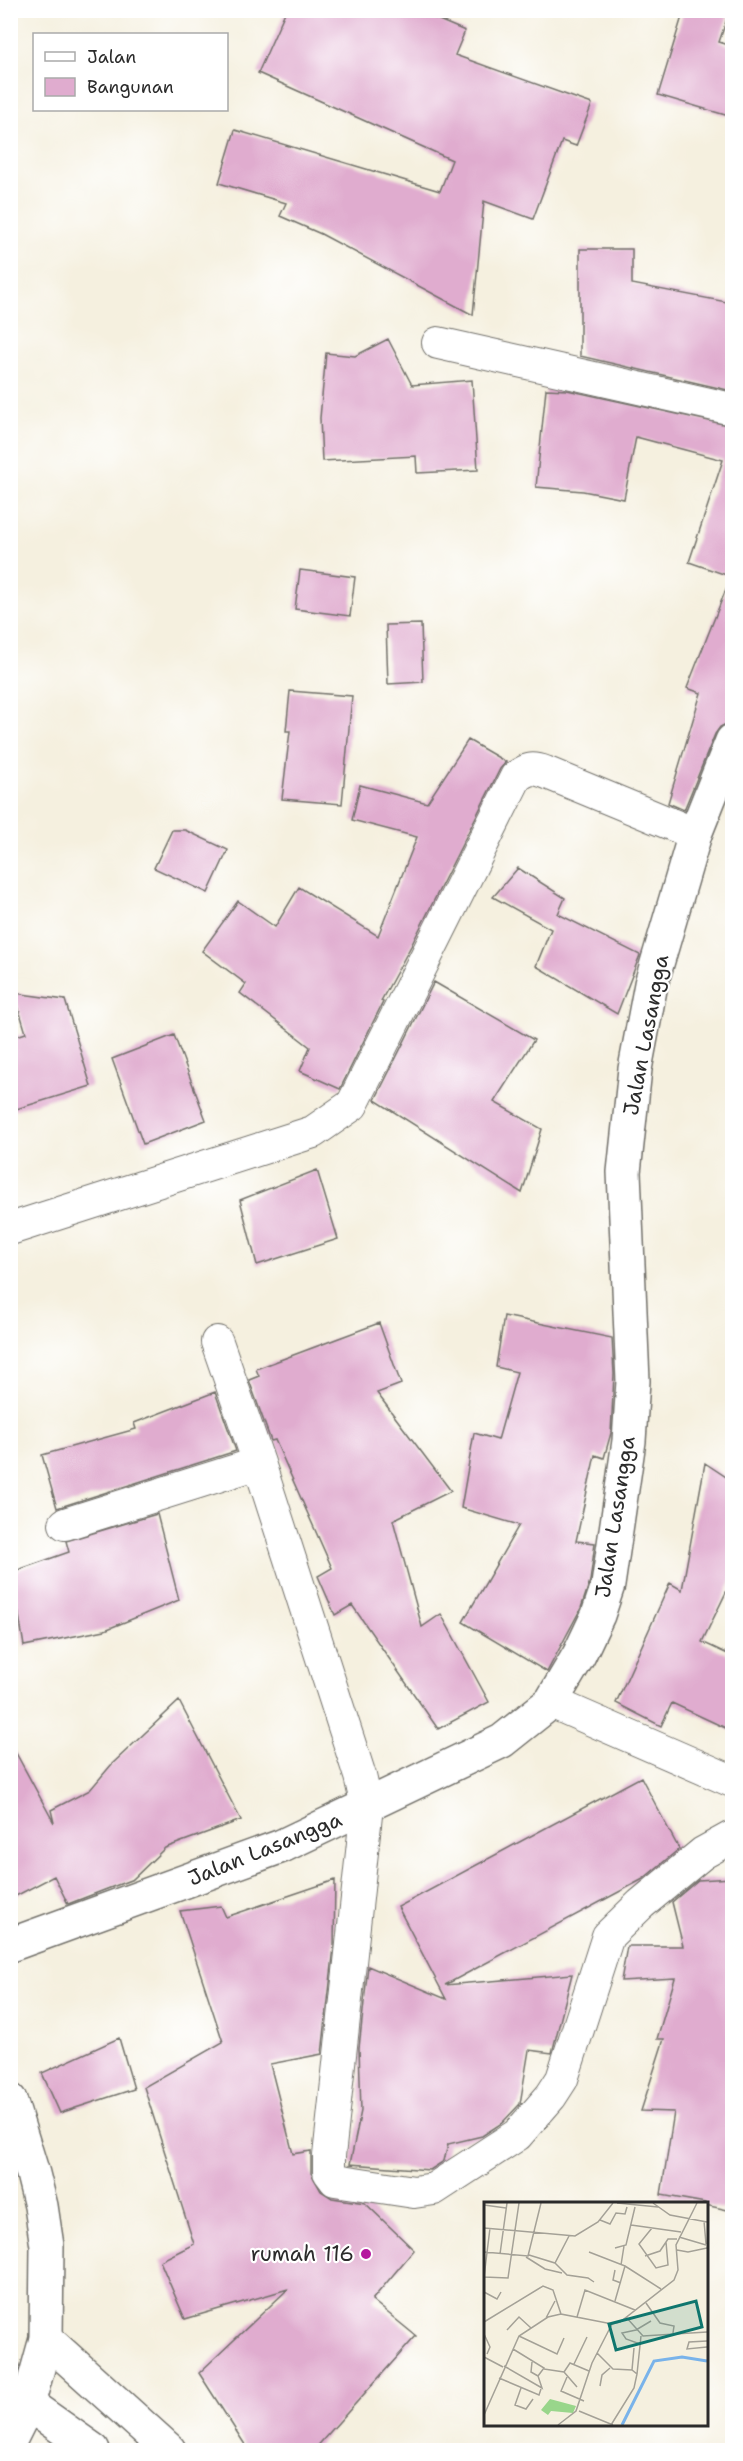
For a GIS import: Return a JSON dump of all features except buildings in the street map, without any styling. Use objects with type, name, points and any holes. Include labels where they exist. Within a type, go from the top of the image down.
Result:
[{"type":"main road","name":"Jalan Lasangga","points":[[10,1945],[282,1846],[502,1741],[551,1702],[579,1655],[598,1615],[608,1585],[617,1530],[629,1441],[633,1381],[624,1172],[635,1069],[651,984],[695,834],[732,741]]},
{"type":"main road","points":[[10,2100],[41,2206],[47,2246],[46,2339],[28,2404],[10,2440]]},
{"type":"main road","points":[[46,2339],[169,2451]]},
{"type":"main road","points":[[28,2404],[93,2451]]},
{"type":"street","points":[[438,343],[732,409]]},
{"type":"street","points":[[10,1229],[314,1132],[352,1105],[516,777],[526,769],[536,768],[545,771],[695,834]]},
{"type":"street","points":[[217,1342],[259,1463],[360,1776],[367,1806],[328,2166],[335,2180],[414,2192],[434,2189],[517,2135],[551,2096],[562,2079],[608,1936],[641,1904],[703,1853],[732,1837]]},
{"type":"street","points":[[65,1524],[259,1463]]},
{"type":"street","points":[[551,1702],[732,1781]]},
{"type":"place","name":"rumah 116","points":[[366,2254]]}]
